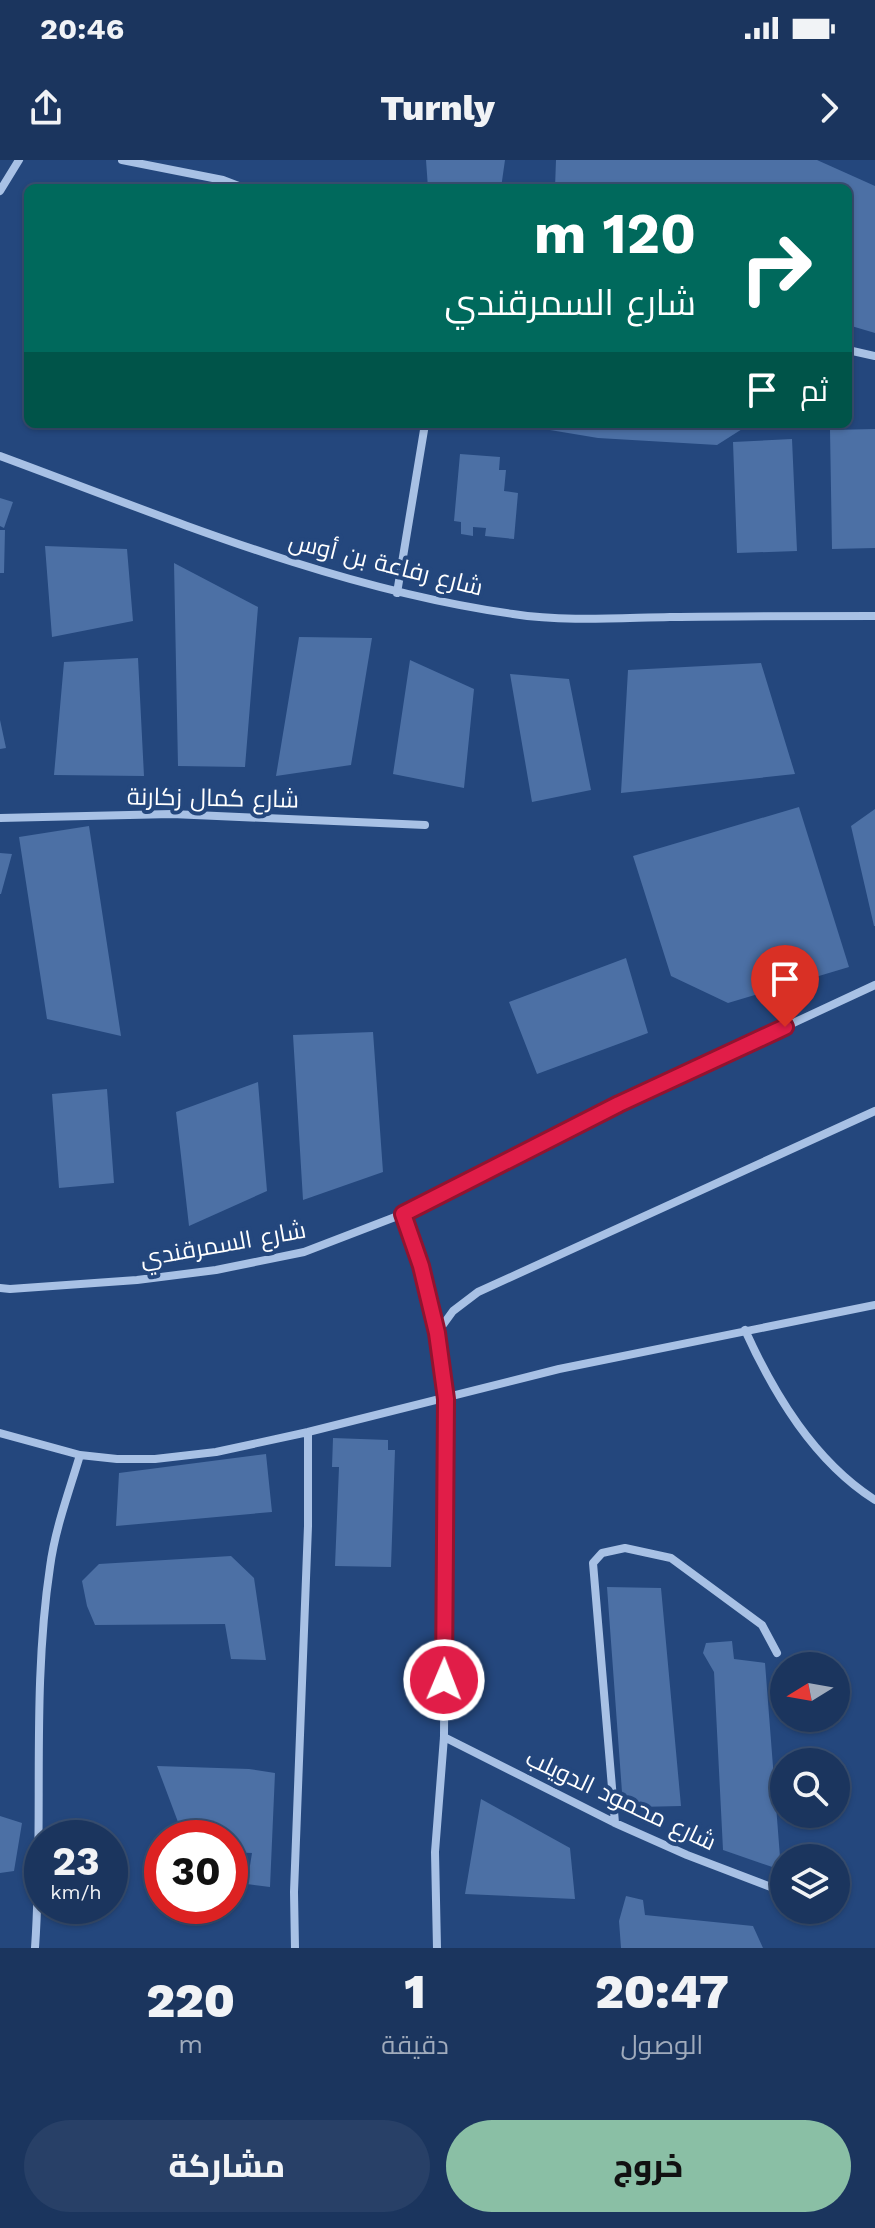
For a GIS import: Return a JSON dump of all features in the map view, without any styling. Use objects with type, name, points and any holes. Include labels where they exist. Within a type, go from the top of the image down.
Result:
[{"type":"street","points":[[0,191],[19,160]]},
{"type":"street","points":[[122,160],[234,184]]},
{"type":"street","points":[[852,351],[875,356]]},
{"type":"street","points":[[397,593],[424,428]]},
{"type":"street","name":"شارع رفاعة بن أوس","points":[[0,456],[275,557],[397,593],[515,615],[572,620],[875,616]]},
{"type":"street","name":"شارع كمال زكارنة","points":[[0,818],[172,814],[425,825]]},
{"type":"street","name":"شارع السمرقندي","points":[[0,1288],[137,1280],[216,1270],[304,1252],[403,1214],[619,1104],[875,985]]},
{"type":"street","points":[[437,1333],[453,1311],[478,1292],[875,1111]]},
{"type":"street","points":[[403,1214],[421,1266],[437,1333],[446,1399],[444,1737],[435,1852],[437,1948]]},
{"type":"street","points":[[0,1433],[80,1455],[155,1459],[216,1452],[446,1399],[559,1369],[875,1305]]},
{"type":"street","points":[[745,1330],[764,1373],[820,1453],[853,1486],[875,1500]]},
{"type":"street","points":[[295,1948],[294,1892],[308,1526],[308,1432]]},
{"type":"street","points":[[35,1948],[38,1766],[46,1596],[56,1534],[80,1455]]},
{"type":"street","points":[[615,1823],[593,1563],[602,1553],[625,1548],[671,1558],[762,1625],[776,1652]]},
{"type":"street","name":"شارع محمود الدويلب","points":[[444,1737],[615,1823],[770,1887]]},
{"type":"building","points":[[426,160],[505,160],[502,184],[428,184]]},
{"type":"building","points":[[556,160],[817,160],[875,186],[875,333],[852,326],[852,184],[555,184]]},
{"type":"building","points":[[538,428],[744,428],[717,445],[598,438]]},
{"type":"building","points":[[875,429],[875,548],[832,549],[830,430]]},
{"type":"building","points":[[792,439],[797,551],[737,553],[733,442]]},
{"type":"building","points":[[460,454],[500,457],[499,470],[506,470],[504,491],[518,493],[514,539],[485,536],[486,528],[473,527],[473,536],[461,534],[461,522],[454,521]]},
{"type":"building","points":[[0,498],[13,502],[4,528],[0,526]]},
{"type":"building","points":[[0,530],[5,530],[4,573],[0,573]]},
{"type":"building","points":[[45,546],[127,549],[133,621],[52,637]]},
{"type":"building","points":[[174,563],[258,607],[245,767],[178,766]]},
{"type":"building","points":[[299,637],[372,638],[351,765],[276,776]]},
{"type":"building","points":[[138,658],[144,776],[54,775],[64,662]]},
{"type":"building","points":[[410,660],[474,689],[464,788],[393,774]]},
{"type":"building","points":[[761,663],[795,774],[621,793],[628,670]]},
{"type":"building","points":[[510,674],[569,679],[591,790],[532,802]]},
{"type":"building","points":[[0,720],[6,748],[0,749]]},
{"type":"building","points":[[799,807],[849,967],[728,1003],[671,976],[633,856]]},
{"type":"building","points":[[875,809],[875,926],[874,926],[851,826]]},
{"type":"building","points":[[89,826],[121,1036],[47,1019],[19,837]]},
{"type":"building","points":[[0,853],[12,854],[1,894],[0,894]]},
{"type":"building","points":[[626,958],[648,1033],[537,1074],[509,1002]]},
{"type":"building","points":[[373,1032],[383,1172],[303,1200],[293,1035]]},
{"type":"building","points":[[258,1082],[267,1191],[189,1226],[176,1112]]},
{"type":"building","points":[[107,1089],[114,1183],[59,1188],[52,1094]]},
{"type":"building","points":[[333,1438],[388,1440],[388,1450],[395,1450],[391,1567],[335,1566],[339,1467],[332,1467]]},
{"type":"building","points":[[266,1454],[272,1512],[116,1526],[119,1473]]},
{"type":"building","points":[[231,1556],[254,1578],[266,1660],[231,1659],[225,1624],[95,1625],[82,1581],[99,1564]]},
{"type":"building","points":[[607,1587],[661,1588],[681,1806],[638,1807],[622,1792]]},
{"type":"building","points":[[732,1641],[734,1659],[765,1663],[772,1748],[770,1828],[778,1828],[779,1844],[770,1844],[770,1866],[723,1850],[714,1672],[703,1653],[706,1643]]},
{"type":"building","points":[[157,1766],[249,1769],[275,1773],[270,1887],[248,1884],[252,1853],[248,1853],[248,1820],[177,1820]]},
{"type":"building","points":[[481,1799],[570,1848],[575,1899],[465,1894]]},
{"type":"building","points":[[0,1816],[22,1823],[14,1871],[0,1873]]},
{"type":"building","points":[[626,1896],[643,1900],[645,1915],[753,1926],[763,1948],[621,1948],[619,1921]]},
{"type":"route","points":[[444,1680],[446,1399],[437,1333],[421,1266],[403,1214],[619,1104],[785,1027]]}]
